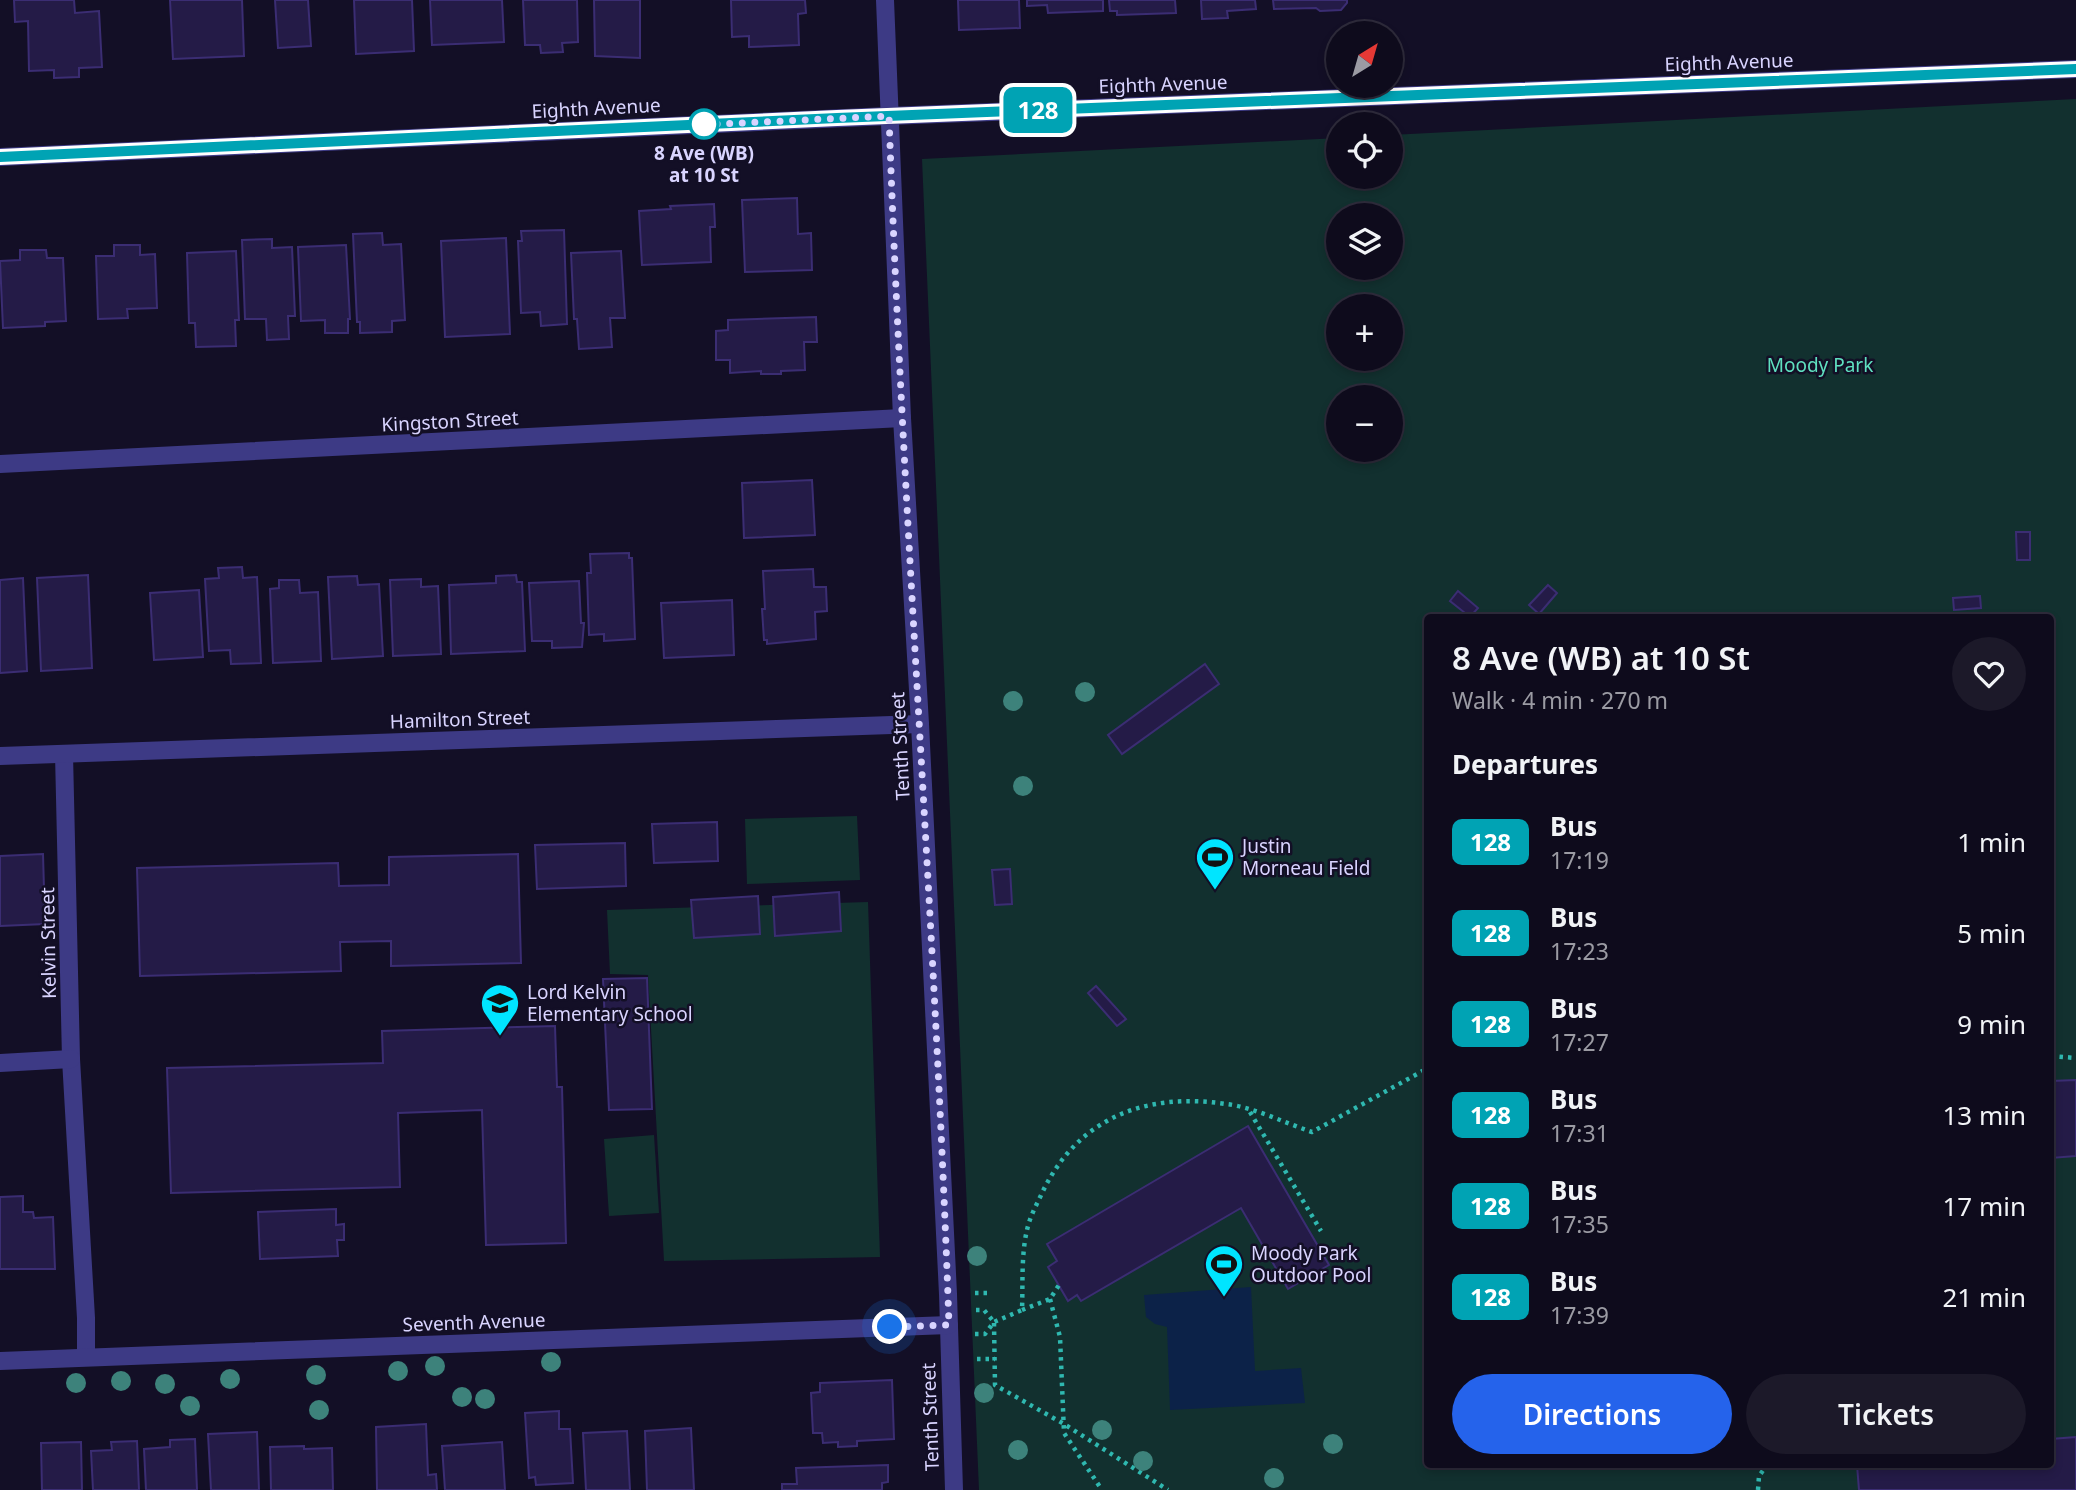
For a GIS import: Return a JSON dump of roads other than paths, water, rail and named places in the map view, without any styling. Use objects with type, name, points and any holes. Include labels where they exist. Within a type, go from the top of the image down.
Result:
[{"type":"street","name":"Tenth Street","points":[[885,0],[902,418],[920,724],[949,1325],[954,1490]]},
{"type":"street","name":"Eighth Avenue","points":[[0,157],[889,116],[2076,69]]},
{"type":"street","name":"Kingston Street","points":[[0,464],[902,418]]},
{"type":"street","name":"Hamilton Street","points":[[0,756],[920,724]]},
{"type":"street","name":"Kelvin Street","points":[[64,754],[71,1059],[86,1357]]},
{"type":"street","points":[[0,1063],[71,1059]]},
{"type":"street","name":"Seventh Avenue","points":[[0,1361],[949,1325]]},
{"type":"water","points":[[1251,1287],[1255,1371],[1301,1368],[1305,1403],[1170,1410],[1167,1327],[1155,1324],[1146,1317],[1144,1295]]},
{"type":"place","name":"8 Ave (WB) at 10 St","points":[[704,124]]},
{"type":"place","name":"Justin Morneau Field","points":[[1215,891]]},
{"type":"place","name":"Lord Kelvin Elementary School","points":[[500,1037]]},
{"type":"place","name":"Moody Park Outdoor Pool","points":[[1224,1298]]},
{"type":"park label","name":"Moody Park","points":[[1820,365]]}]
